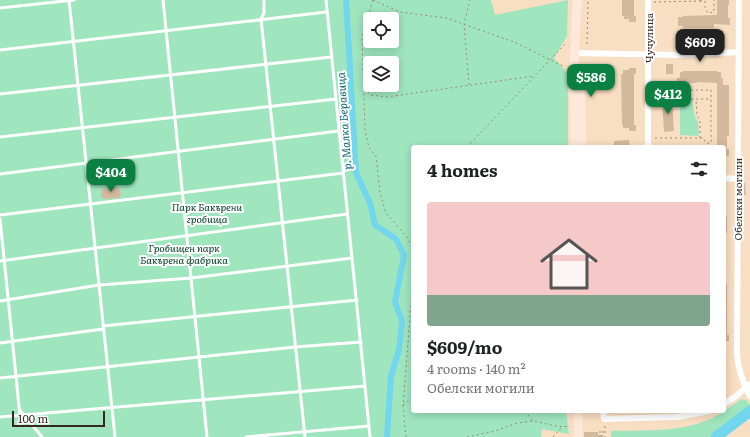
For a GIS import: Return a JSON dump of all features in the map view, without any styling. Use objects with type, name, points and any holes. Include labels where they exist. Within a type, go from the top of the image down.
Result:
[{"type":"street","points":[[575,145],[574,69],[576,53],[577,0]]},
{"type":"street","name":"Обелски могили","points":[[739,0],[737,354],[739,365],[748,386],[750,396]]},
{"type":"street","name":"Чучулица","points":[[648,1],[648,145]]},
{"type":"street","points":[[576,53],[678,55],[739,52]]},
{"type":"street","points":[[576,53],[580,69],[582,145]]},
{"type":"street","points":[[726,178],[737,178]]},
{"type":"street","points":[[726,402],[748,386]]},
{"type":"street","points":[[578,413],[578,437]]},
{"type":"street","points":[[603,413],[604,419],[649,419],[677,417],[699,413]]},
{"type":"street","points":[[649,413],[649,419]]},
{"type":"lane","points":[[69,0],[115,437]]},
{"type":"lane","points":[[0,8],[74,0]]},
{"type":"lane","points":[[163,0],[207,437]]},
{"type":"lane","points":[[264,0],[264,13],[261,19],[305,437]]},
{"type":"lane","points":[[326,0],[338,131],[362,342],[370,437]]},
{"type":"lane","points":[[0,50],[326,12]]},
{"type":"lane","points":[[0,94],[331,57]]},
{"type":"lane","points":[[0,138],[336,99]]},
{"type":"lane","points":[[0,174],[338,131]]},
{"type":"lane","points":[[0,215],[343,173]]},
{"type":"lane","points":[[0,261],[347,214]]},
{"type":"lane","points":[[0,219],[20,416]]},
{"type":"lane","points":[[0,301],[99,285],[191,278],[352,258]]},
{"type":"lane","points":[[0,343],[103,327],[195,316],[357,300]]},
{"type":"lane","points":[[0,378],[295,347],[362,342]]},
{"type":"lane","points":[[0,417],[365,386]]},
{"type":"lane","points":[[19,410],[25,415],[42,437]]},
{"type":"lane","points":[[246,437],[369,426]]},
{"type":"path","points":[[363,87],[362,37],[373,0],[400,12],[446,18],[464,24],[514,42],[570,69]]},
{"type":"path","points":[[469,86],[464,24],[470,0]]},
{"type":"path","points":[[587,44],[588,0]]},
{"type":"path","points":[[648,1],[705,1],[705,6],[708,12],[714,12],[714,0]]},
{"type":"path","points":[[468,145],[570,38]]},
{"type":"path","points":[[368,92],[371,95],[387,97],[534,76]]},
{"type":"path","points":[[648,138],[703,138],[706,143],[711,143],[711,99],[711,90],[689,90],[689,99],[711,99]]},
{"type":"path","points":[[363,92],[365,130],[369,148],[376,156],[380,193],[386,213],[407,237],[411,246]]},
{"type":"path","points":[[696,99],[696,115],[700,121],[700,138]]},
{"type":"path","points":[[406,437],[403,406],[411,304]]},
{"type":"path","points":[[403,406],[411,399]]},
{"type":"path","points":[[526,413],[533,422]]},
{"type":"path","points":[[602,437],[605,432],[604,419]]},
{"type":"path","points":[[467,437],[495,431],[517,423],[533,422],[554,425],[562,428],[577,425]]},
{"type":"path","points":[[553,437],[562,428]]},
{"type":"green space","name":"Парк Бакърени гробища","points":[[0,0],[491,0],[495,15],[568,0],[567,36],[554,58],[568,74],[568,145],[411,145],[411,413],[566,413],[569,434],[542,429],[541,437],[0,437]]},
{"type":"green space","points":[[680,99],[692,99],[695,117],[698,122],[699,136],[680,135]]},
{"type":"green space","points":[[740,400],[746,400],[750,405],[750,409],[710,437],[611,437],[611,431],[663,430],[689,426],[702,422],[720,413],[726,413],[726,410]]},
{"type":"building","points":[[622,0],[634,0],[634,16],[636,16],[636,22],[629,22],[629,19],[624,19],[624,16],[622,16]]},
{"type":"building","points":[[717,0],[729,0],[728,18],[730,18],[730,25],[714,24],[714,28],[683,28],[683,26],[678,26],[678,17],[717,15]]},
{"type":"building","points":[[666,64],[673,64],[673,74],[666,74]]},
{"type":"building","points":[[629,68],[636,68],[636,74],[634,74],[634,125],[636,125],[636,131],[629,131],[629,128],[623,128],[622,125],[621,74],[623,74],[623,70],[629,70]]},
{"type":"building","points":[[680,72],[721,72],[723,85],[729,85],[729,136],[727,136],[727,149],[729,149],[729,156],[726,156],[726,145],[717,145],[717,83],[697,82],[677,85],[677,78],[680,78]]},
{"type":"building","points":[[672,98],[674,131],[664,132],[662,99]]},
{"type":"building","points":[[629,140],[630,145],[614,145],[614,141]]},
{"type":"building","points":[[739,183],[745,183],[746,195],[739,195]]},
{"type":"building","points":[[118,187],[121,194],[119,198],[104,199],[101,196],[102,189]]},
{"type":"building","points":[[726,216],[727,216],[726,233]]},
{"type":"building","points":[[726,284],[727,335],[729,335],[729,341],[726,341]]},
{"type":"building","points":[[584,432],[598,432],[598,437],[584,437]]},
{"type":"waterway","name":"р. Малка Беравица","points":[[346,0],[356,173],[370,203],[375,225],[396,239],[404,255],[395,302],[402,321],[399,350],[391,376],[387,437]]},
{"type":"waterway","points":[[716,437],[750,411]]},
{"type":"park label","name":"Гробищен парк Бакърена фабрика","points":[[184,252]]}]
